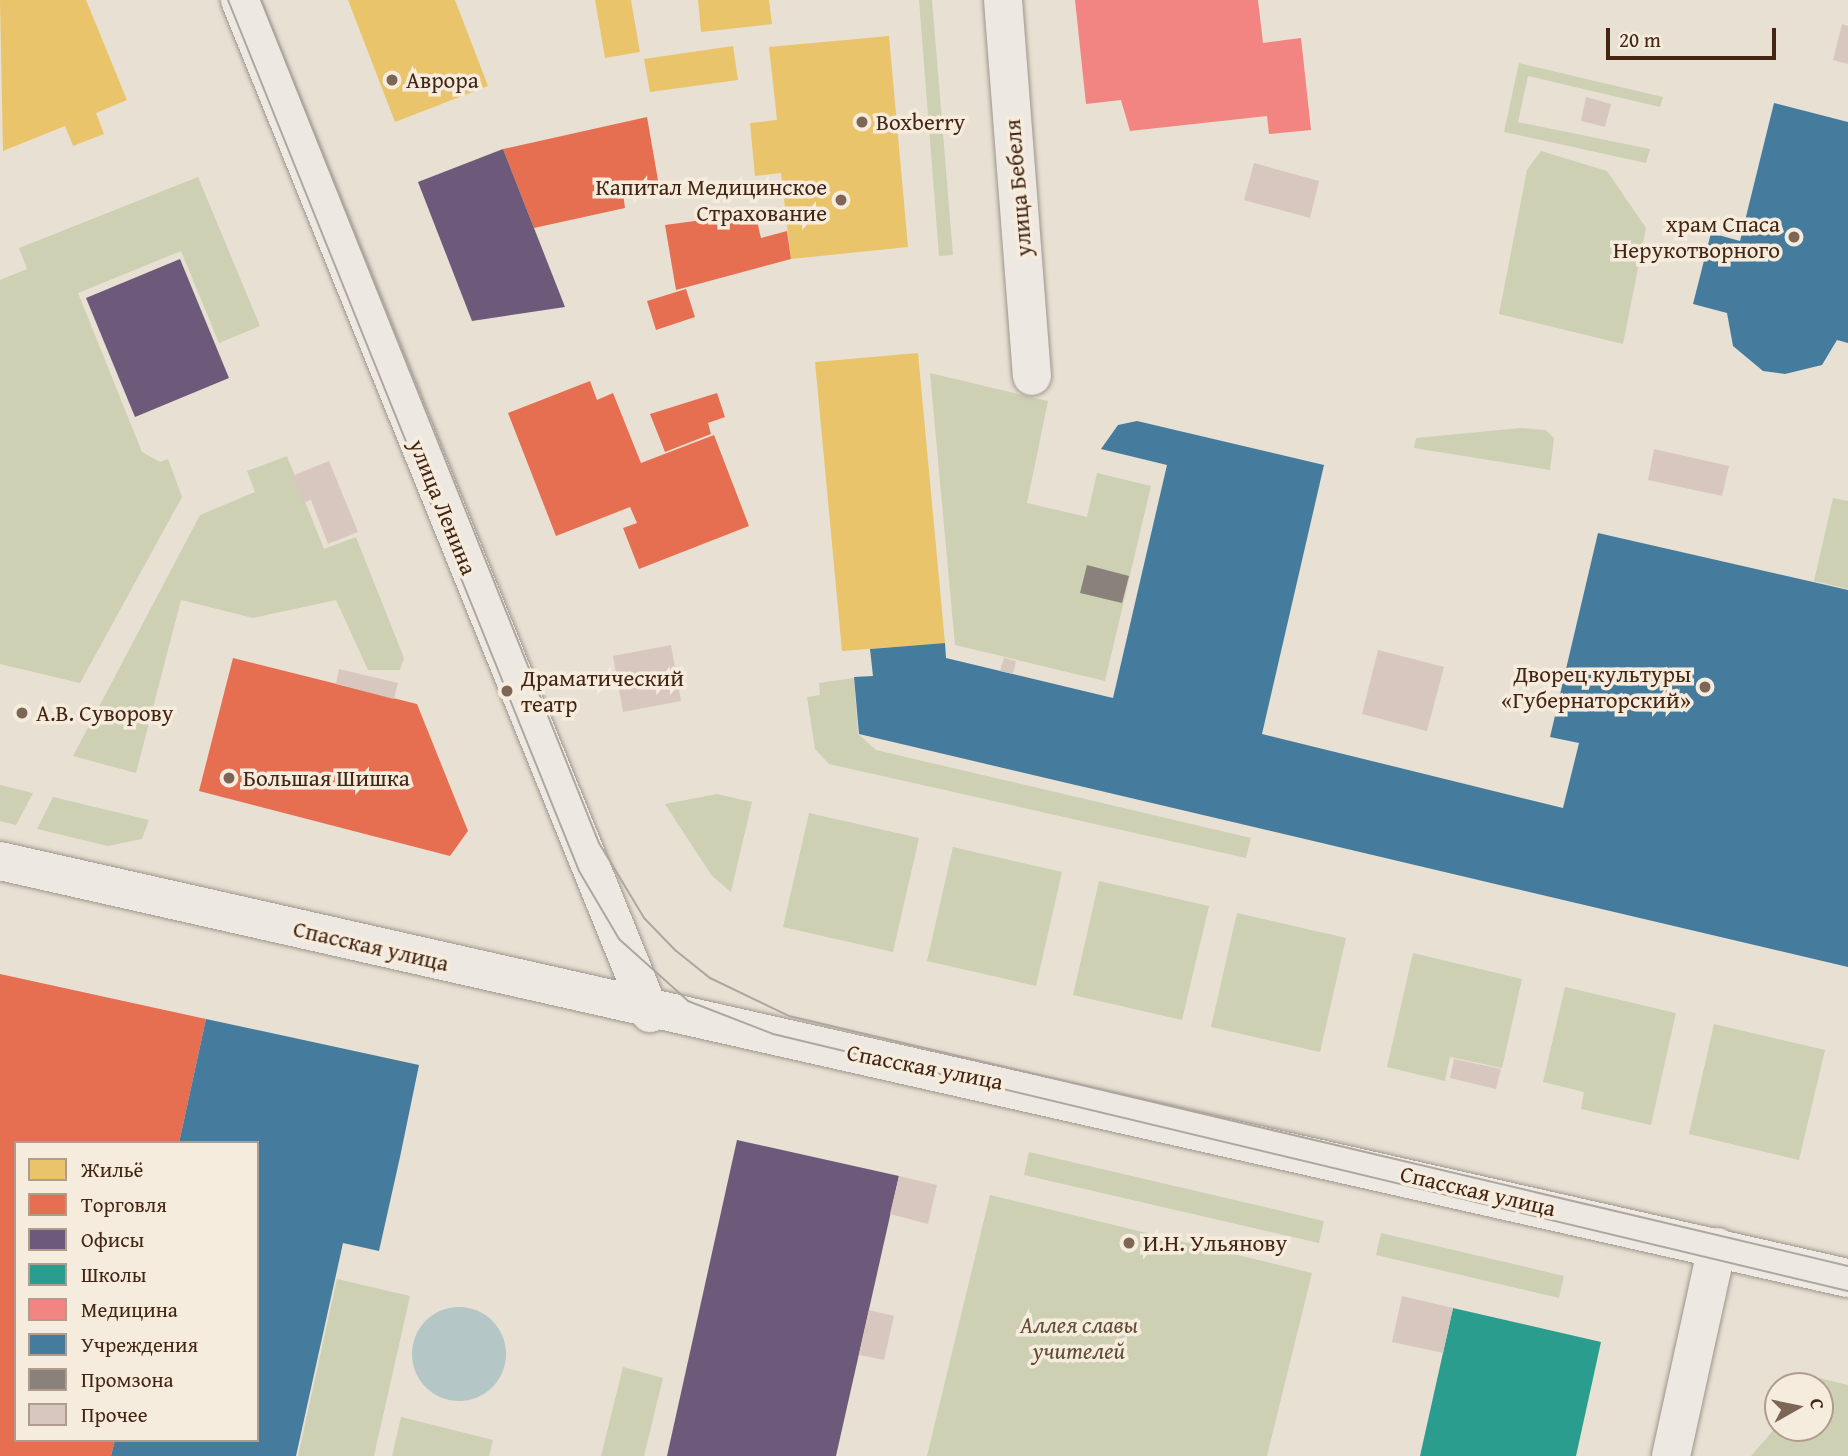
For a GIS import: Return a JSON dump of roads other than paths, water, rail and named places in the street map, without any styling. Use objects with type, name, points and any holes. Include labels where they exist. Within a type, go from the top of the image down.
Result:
[{"type":"street","name":"улица Ленина","points":[[240,0],[650,1013]]},
{"type":"street","name":"улица Бебеля","points":[[1003,0],[1032,376]]},
{"type":"street","name":"Спасская улица","points":[[0,861],[650,1013],[999,1082],[1848,1278]]},
{"type":"street","points":[[1671,1456],[1717,1247]]},
{"type":"tram line","points":[[228,0],[579,871],[619,939],[688,1001],[773,1034],[1848,1291]]},
{"type":"tram line","points":[[261,0],[599,843],[644,918],[675,950],[710,978],[789,1016],[1848,1266]]},
{"type":"place","name":"Аврора","points":[[392,80]]},
{"type":"place","name":"Boxberry","points":[[862,122]]},
{"type":"place","name":"Капитал Медицинское Страхование","points":[[841,200]]},
{"type":"place","name":"xрам Спаса Нерукотворного","points":[[1794,237]]},
{"type":"place","name":"Дворец культуры «Губернаторский»","points":[[1705,687]]},
{"type":"place","name":"Драматический театр","points":[[507,691]]},
{"type":"place","name":"А.В. Суворову","points":[[22,713]]},
{"type":"place","name":"Большая Шишка","points":[[229,778]]},
{"type":"place","name":"И.Н. Ульянову","points":[[1129,1243]]},
{"type":"park label","name":"Аллея славы учителей","points":[[1079,1338]]}]
